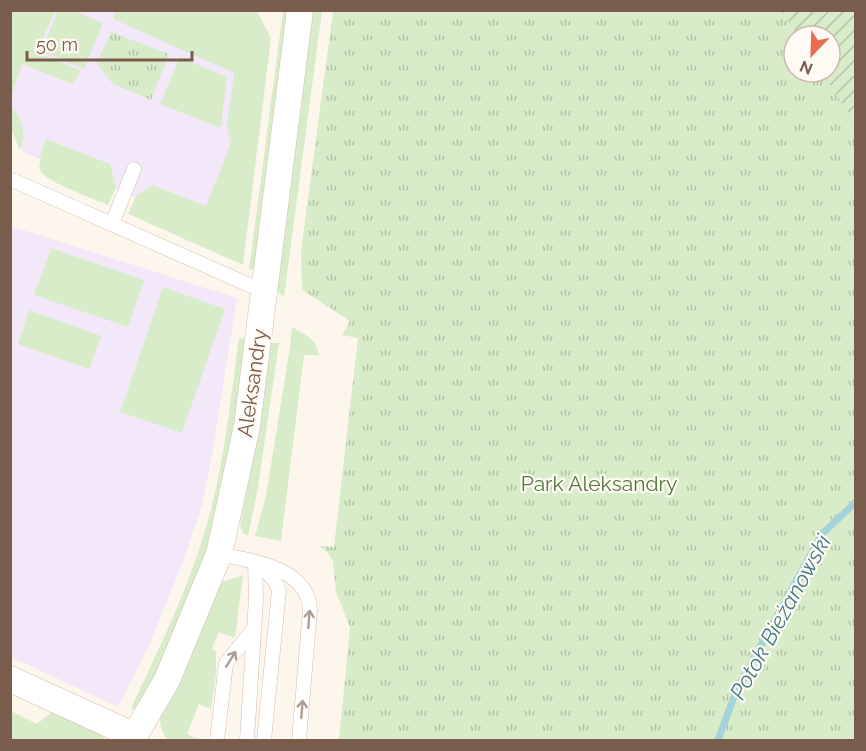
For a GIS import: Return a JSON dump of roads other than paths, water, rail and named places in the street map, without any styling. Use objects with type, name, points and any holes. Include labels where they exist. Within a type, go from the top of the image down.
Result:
[{"type":"street","name":"Aleksandry","points":[[10,679],[138,739],[167,680],[219,554],[247,426],[300,10]]},
{"type":"lane","points":[[112,224],[134,169]]},
{"type":"lane","points":[[10,179],[265,292]]},
{"type":"lane","points":[[219,554],[278,569],[289,575],[303,588],[310,606],[299,741]]},
{"type":"lane","points":[[247,741],[256,598],[255,563]]},
{"type":"lane","points":[[255,563],[269,574],[279,591],[264,741]]},
{"type":"lane","points":[[217,741],[226,663],[253,630]]},
{"type":"waterway","name":"Potok Bieżanowski","points":[[718,740],[737,689],[822,534],[856,502]]},
{"type":"park label","name":"Park Aleksandry","points":[[599,483]]}]
